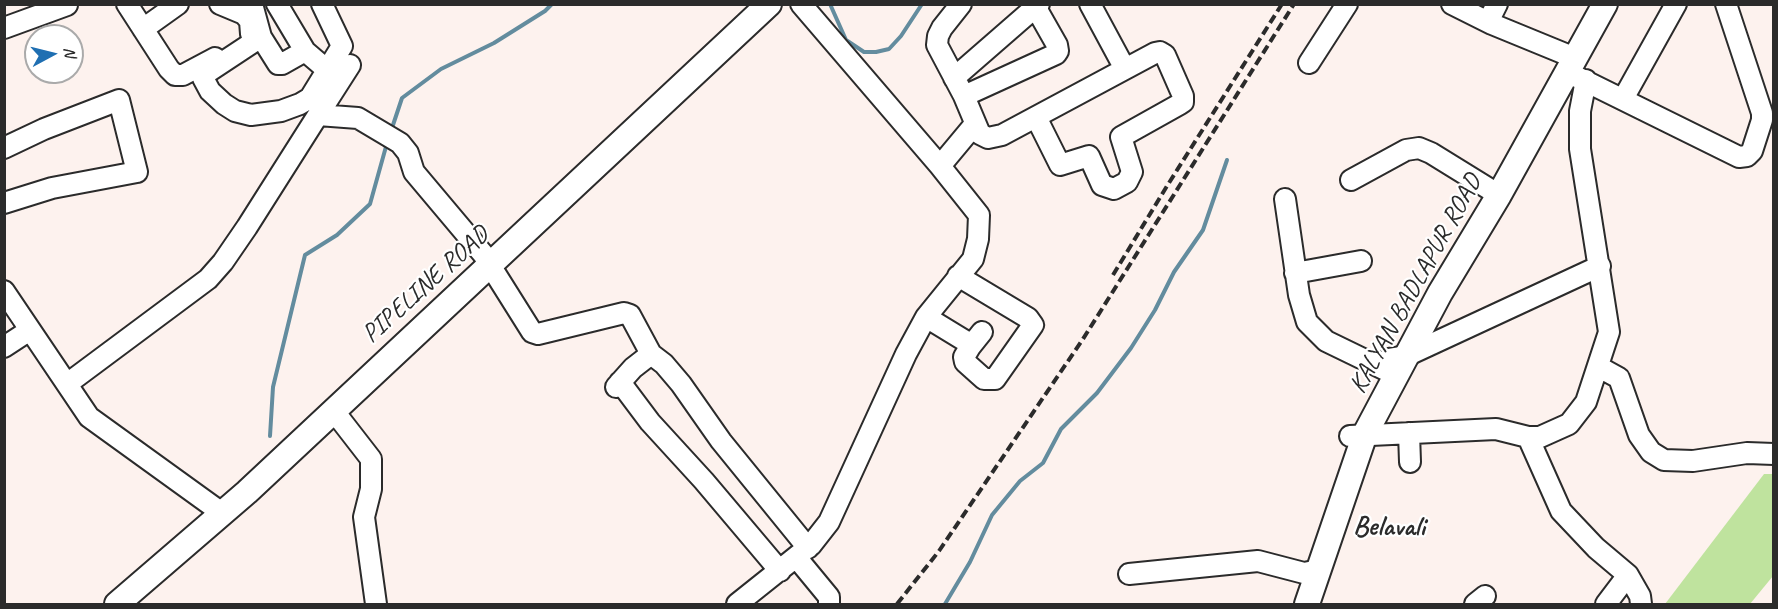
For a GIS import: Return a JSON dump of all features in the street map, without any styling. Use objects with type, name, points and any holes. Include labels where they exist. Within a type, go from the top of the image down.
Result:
[{"type":"main road","name":"PIPELINE ROAD","points":[[117,604],[186,546],[273,460],[630,124],[749,4]]},
{"type":"main road","name":"PIPELINE ROAD","points":[[630,124],[770,4]]},
{"type":"main road","points":[[1572,65],[1588,4]]},
{"type":"main road","name":"KALYAN BADLAPUR ROAD","points":[[1307,604],[1311,572],[1358,435],[1393,364],[1493,191],[1572,65],[1605,4]]},
{"type":"main road","name":"PIPELINE ROAD","points":[[105,604],[215,508],[333,410],[486,259]]},
{"type":"main road","points":[[1294,604],[1311,572]]},
{"type":"street","points":[[127,4],[175,75],[183,75],[248,41],[252,32],[250,21],[244,14],[220,4]]},
{"type":"street","points":[[143,29],[178,4]]},
{"type":"street","points":[[252,4],[261,37],[278,64],[305,51]]},
{"type":"street","points":[[277,4],[305,51],[339,72]]},
{"type":"street","points":[[67,384],[208,279],[223,262],[318,115],[339,72],[342,43],[322,4]]},
{"type":"street","points":[[737,604],[802,553],[829,522],[906,354],[926,317],[973,259],[978,239],[980,215],[801,4]]},
{"type":"street","points":[[961,4],[942,28],[937,45],[964,96],[980,134],[988,138],[993,138],[1036,117],[1155,52],[1163,53],[1184,99],[1180,104],[1121,137],[1132,172],[1127,182],[1119,188],[1109,189],[1102,185],[1089,156],[1060,165],[1036,117]]},
{"type":"street","points":[[1090,4],[1125,69]]},
{"type":"street","points":[[1309,63],[1347,4]]},
{"type":"street","points":[[1452,4],[1572,65],[1623,99],[1739,157],[1747,156],[1752,151],[1762,113],[1726,4]]},
{"type":"street","points":[[1488,22],[1497,4]]},
{"type":"street","points":[[1623,99],[1676,4]]},
{"type":"street","points":[[4,28],[67,5]]},
{"type":"street","points":[[954,78],[1037,6],[1057,45],[1056,54],[964,96]]},
{"type":"street","points":[[261,37],[205,74],[203,78],[210,91],[235,111],[251,114],[281,111],[300,105],[339,72]]},
{"type":"street","points":[[1358,435],[1496,429],[1540,437],[1569,424],[1586,402],[1609,332],[1580,149],[1580,111],[1572,65]]},
{"type":"street","points":[[4,148],[44,129],[119,100],[137,172],[52,188],[4,203]]},
{"type":"street","points":[[318,115],[358,118],[393,138],[408,153],[417,176],[486,259],[532,332],[538,334],[624,313],[630,315],[651,354],[664,364],[681,384],[802,553],[829,597],[829,604]]},
{"type":"street","points":[[940,166],[975,124]]},
{"type":"street","points":[[1351,180],[1406,150],[1419,148],[1493,191]]},
{"type":"street","points":[[1285,199],[1295,273],[1307,322],[1326,341],[1393,364],[1600,266]]},
{"type":"street","points":[[1295,273],[1356,265]]},
{"type":"street","points":[[926,317],[968,342],[976,340],[964,357],[969,366],[984,379],[995,379],[1033,325],[1028,318],[958,276]]},
{"type":"street","points":[[4,291],[88,417],[215,508]]},
{"type":"street","points":[[4,347],[30,330]]},
{"type":"street","points":[[651,354],[618,385],[705,481],[780,571]]},
{"type":"street","points":[[1599,367],[1619,378],[1639,435],[1651,452],[1664,460],[1693,460],[1747,453],[1773,454]]},
{"type":"street","points":[[333,410],[371,459],[371,489],[364,516],[376,604]]},
{"type":"street","points":[[1409,433],[1410,462]]},
{"type":"street","points":[[1528,436],[1561,511],[1596,548],[1628,575],[1640,596],[1641,604]]},
{"type":"street","points":[[1129,574],[1258,561],[1311,572]]},
{"type":"street","points":[[1605,604],[1628,575]]},
{"type":"green space","points":[[1764,474],[1773,474],[1773,576],[1750,604],[1665,604]]},
{"type":"waterway","points":[[391,131],[402,98],[441,69],[494,43],[545,11],[552,4]]},
{"type":"waterway","points":[[830,4],[846,40],[864,52],[889,49],[901,36],[922,4]]},
{"type":"waterway","points":[[270,436],[273,387],[305,255],[337,235],[370,204],[387,143]]},
{"type":"waterway","points":[[945,604],[970,562],[992,515],[1020,481],[1043,463],[1061,429],[1097,393],[1131,348],[1155,310],[1174,272],[1203,230],[1227,160]]},
{"type":"railway","points":[[1113,275],[1282,4]]},
{"type":"railway","points":[[897,604],[939,551],[1083,339],[1294,4]]},
{"type":"district","name":"Belavali","points":[[1389,528]]}]
